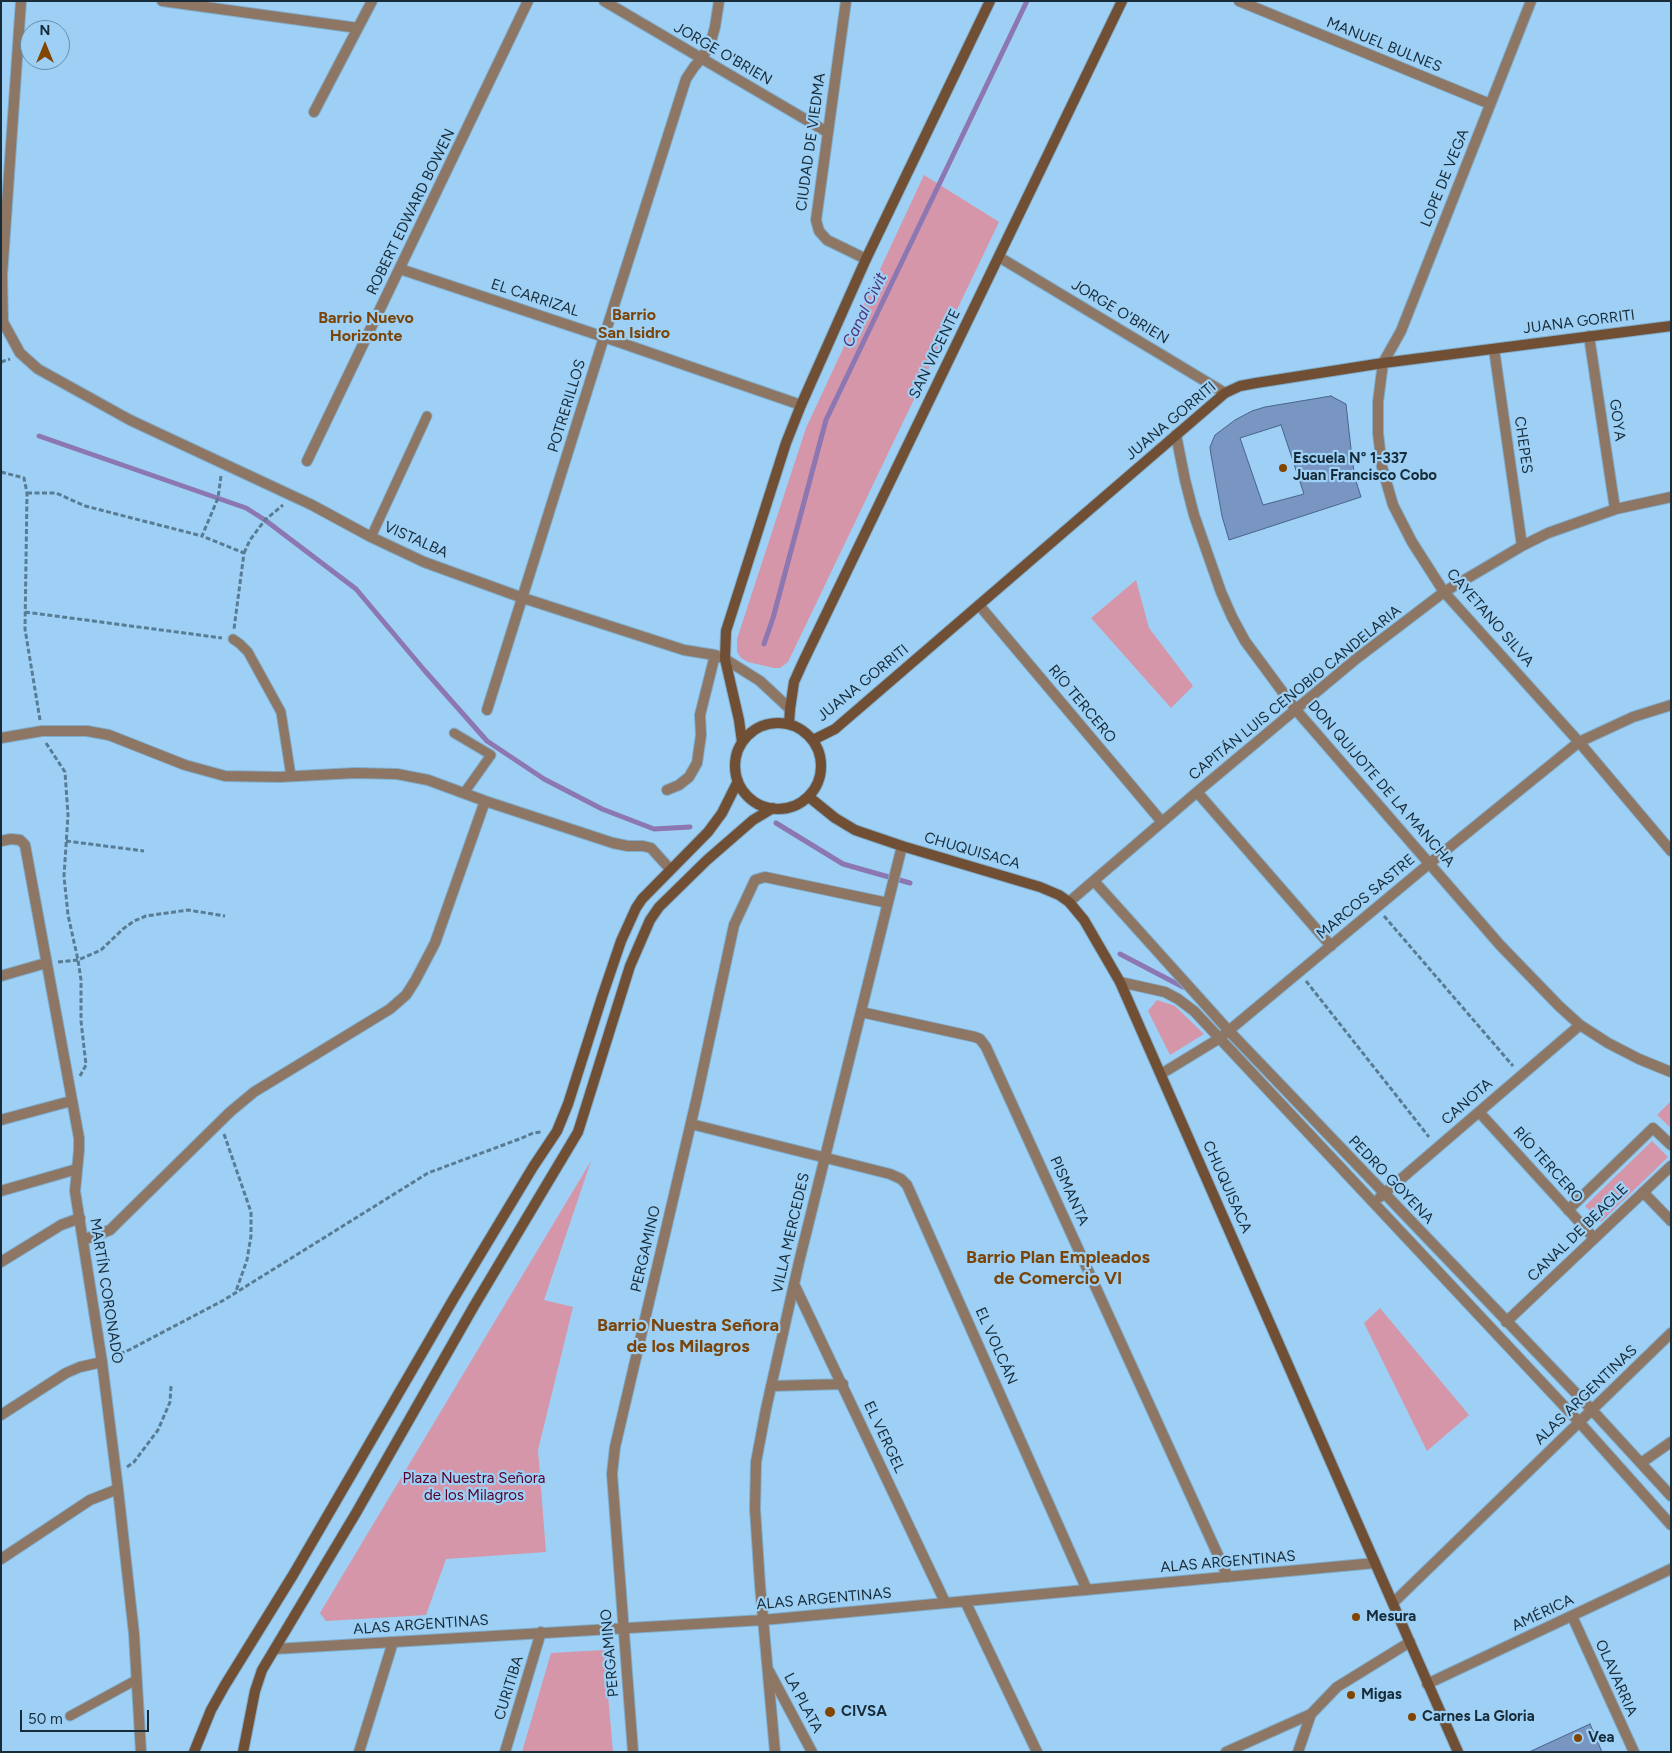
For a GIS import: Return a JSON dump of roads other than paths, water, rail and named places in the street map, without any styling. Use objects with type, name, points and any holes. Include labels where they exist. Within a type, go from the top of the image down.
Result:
[{"type":"main road","points":[[742,742],[739,720],[720,657],[726,630],[786,442],[866,259],[990,1]]},
{"type":"main road","name":"SAN VICENTE","points":[[789,724],[794,682],[803,662],[1122,1]]},
{"type":"main road","name":"JUANA GORRITI","points":[[813,740],[835,729],[1225,393],[1240,386],[1384,363],[1671,326]]},
{"type":"main road","points":[[772,723],[789,724],[802,730],[813,740],[819,753],[821,767],[819,781],[809,797],[787,808],[773,808],[752,800],[744,791],[738,781],[736,761],[742,742],[749,734],[764,725],[772,723]]},
{"type":"main road","points":[[194,1752],[211,1710],[225,1685],[293,1575],[459,1290],[533,1167],[557,1131],[568,1104],[626,928],[642,899],[715,822],[738,781]]},
{"type":"main road","name":"CHUQUISACA","points":[[809,797],[834,818],[855,830],[1040,887],[1059,895],[1069,902],[1084,920],[1120,982],[1458,1752]]},
{"type":"main road","points":[[243,1752],[255,1691],[262,1670],[356,1512],[474,1306],[578,1132],[630,966],[650,920],[659,907],[743,827],[773,808]]},
{"type":"street","name":"VISTALBA","points":[[21,1],[2,276],[3,322],[20,354],[38,369],[130,420],[294,496],[424,562],[523,598],[684,650],[720,657],[760,681],[790,709]]},
{"type":"street","points":[[162,1],[358,28]]},
{"type":"street","points":[[314,112],[372,1]]},
{"type":"street","name":"ROBERT EDWARD BOWEN","points":[[307,462],[528,1]]},
{"type":"street","name":"JORGE O'BRIEN","points":[[604,1],[701,60],[827,132]]},
{"type":"street","name":"POTRERILLOS","points":[[488,710],[686,79],[701,60],[712,36],[719,1]]},
{"type":"street","name":"CIUDAD DE VIEDMA","points":[[846,1],[816,220],[819,231],[826,240],[866,259]]},
{"type":"street","name":"MANUEL BULNES","points":[[1239,1],[1490,104]]},
{"type":"street","name":"LOPE DE VEGA","points":[[1384,363],[1401,330],[1531,1]]},
{"type":"street","name":"JORGE O'BRIEN","points":[[999,257],[1225,393]]},
{"type":"street","name":"EL CARRIZAL","points":[[400,269],[604,336],[801,405]]},
{"type":"street","name":"GOYA","points":[[1589,336],[1614,509]]},
{"type":"street","name":"CHEPES","points":[[1494,349],[1522,546]]},
{"type":"street","name":"CAYETANO SILVA","points":[[1384,363],[1378,402],[1378,433],[1382,467],[1393,505],[1412,542],[1444,592],[1580,742],[1671,851]]},
{"type":"street","name":"DON QUIJOTE DE LA MANCHA","points":[[1176,435],[1184,480],[1196,523],[1232,617],[1245,640],[1296,710],[1500,945],[1559,1006],[1580,1025],[1639,1060],[1671,1072]]},
{"type":"street","name":"CAPITÁN LUIS CENOBIO CANDELARIA","points":[[1069,902],[1356,659],[1444,592],[1522,546],[1564,526],[1614,509],[1671,497]]},
{"type":"street","name":"RÍO TERCERO","points":[[979,605],[1162,822]]},
{"type":"street","points":[[666,790],[679,785],[689,777],[696,764],[701,735],[700,715],[720,657]]},
{"type":"street","name":"MARCOS SASTRE","points":[[1161,1074],[1229,1031],[1430,863],[1580,742],[1633,717],[1671,705]]},
{"type":"street","points":[[1,738],[42,731],[87,731],[109,735],[185,765],[225,776],[291,776],[355,773],[397,774],[428,780],[485,801],[613,843],[651,848],[670,869]]},
{"type":"street","points":[[1197,792],[1332,946]]},
{"type":"street","points":[[83,1240],[110,1230],[220,1122],[254,1092],[390,1009],[406,995],[436,943],[485,801]]},
{"type":"street","name":"MARTÍN CORONADO","points":[[1,841],[11,838],[20,840],[25,845],[79,1138],[80,1150],[75,1191],[102,1362],[118,1489],[134,1634],[141,1752]]},
{"type":"street","name":"VILLA MERCEDES","points":[[775,1752],[762,1620],[754,1481],[756,1462],[794,1284],[902,846]]},
{"type":"street","name":"PERGAMINO","points":[[633,1752],[612,1474],[615,1447],[691,1124],[734,925],[755,880],[765,877],[888,903]]},
{"type":"street","name":"PEDRO GOYENA","points":[[1094,881],[1229,1031],[1592,1410],[1671,1496]]},
{"type":"street","points":[[1,976],[46,964]]},
{"type":"street","name":"PEDRO GOYENA","points":[[1120,982],[1165,992],[1194,1011],[1580,1422],[1671,1525]]},
{"type":"street","name":"PISMANTA","points":[[861,1012],[975,1037],[980,1039],[986,1047],[1228,1577]]},
{"type":"street","name":"CANOTA","points":[[1373,1202],[1580,1025]]},
{"type":"street","points":[[1,1120],[71,1101]]},
{"type":"street","name":"RÍO TERCERO","points":[[1479,1112],[1594,1238]]},
{"type":"street","name":"EL VOLCÁN","points":[[691,1124],[825,1157],[890,1174],[902,1179],[907,1185],[1087,1590]]},
{"type":"street","name":"CANAL DE BEAGLE","points":[[1568,1210],[1653,1128],[1671,1145]]},
{"type":"street","name":"CANAL DE BEAGLE","points":[[1506,1322],[1671,1166]]},
{"type":"street","points":[[1,1191],[77,1169]]},
{"type":"street","points":[[1642,1192],[1671,1221]]},
{"type":"street","points":[[1,1262],[61,1225],[80,1218]]},
{"type":"street","name":"EL VERGEL","points":[[794,1284],[945,1602]]},
{"type":"street","name":"ALAS ARGENTINAS","points":[[1393,1603],[1671,1333]]},
{"type":"street","points":[[1,1414],[66,1373],[80,1367],[102,1362]]},
{"type":"street","points":[[771,1386],[843,1384]]},
{"type":"street","points":[[1641,1463],[1671,1442]]},
{"type":"street","points":[[1,1559],[90,1500],[118,1489]]},
{"type":"street","name":"ALAS ARGENTINAS","points":[[275,1650],[541,1632],[762,1620],[1375,1563]]},
{"type":"street","name":"AMÉRICA","points":[[1427,1684],[1671,1570]]},
{"type":"street","points":[[965,1601],[1037,1752]]},
{"type":"street","name":"OLAVARRIA","points":[[1572,1616],[1634,1752]]},
{"type":"street","name":"CURITIBA","points":[[505,1752],[541,1632]]},
{"type":"street","points":[[359,1752],[393,1642]]},
{"type":"street","points":[[1226,1752],[1311,1714],[1337,1687],[1410,1642]]},
{"type":"street","name":"LA PLATA","points":[[767,1668],[812,1752]]},
{"type":"street","points":[[1298,1752],[1311,1714]]},
{"type":"lane","points":[[371,536],[427,416]]},
{"type":"lane","points":[[233,639],[248,652],[281,712],[291,776]]},
{"type":"lane","points":[[454,733],[491,755],[464,793]]},
{"type":"lane","points":[[70,1716],[136,1680]]},
{"type":"waterway","name":"Canal Civit","points":[[764,644],[773,618],[826,420],[1027,1]]},
{"type":"waterway","points":[[39,436],[246,508],[265,520],[356,589],[487,741],[544,779],[602,809],[654,829],[690,827]]},
{"type":"waterway","name":"Canal Civit","points":[[776,823],[843,864],[910,883]]},
{"type":"waterway","name":"Canal Civit","points":[[1120,954],[1183,987]]},
{"type":"place","name":"Escuela N° 1-337 Juan Francisco Cobo","points":[[1283,468]]},
{"type":"place","name":"Mesura","points":[[1356,1617]]},
{"type":"place","name":"Migas","points":[[1351,1695]]},
{"type":"place","name":"CIVSA","points":[[830,1712]]},
{"type":"place","name":"Carnes La Gloria","points":[[1412,1717]]},
{"type":"place","name":"Vea","points":[[1578,1738]]},
{"type":"district","name":"Barrio San Isidro","points":[[634,324]]},
{"type":"district","name":"Barrio Nuevo Horizonte","points":[[366,327]]},
{"type":"district","name":"Barrio Plan Empleados de Comercio VI","points":[[1058,1268]]},
{"type":"district","name":"Barrio Nuestra Señora de los Milagros","points":[[688,1336]]},
{"type":"park label","name":"Plaza Nuestra Señora de los Milagros","points":[[474,1488]]}]
